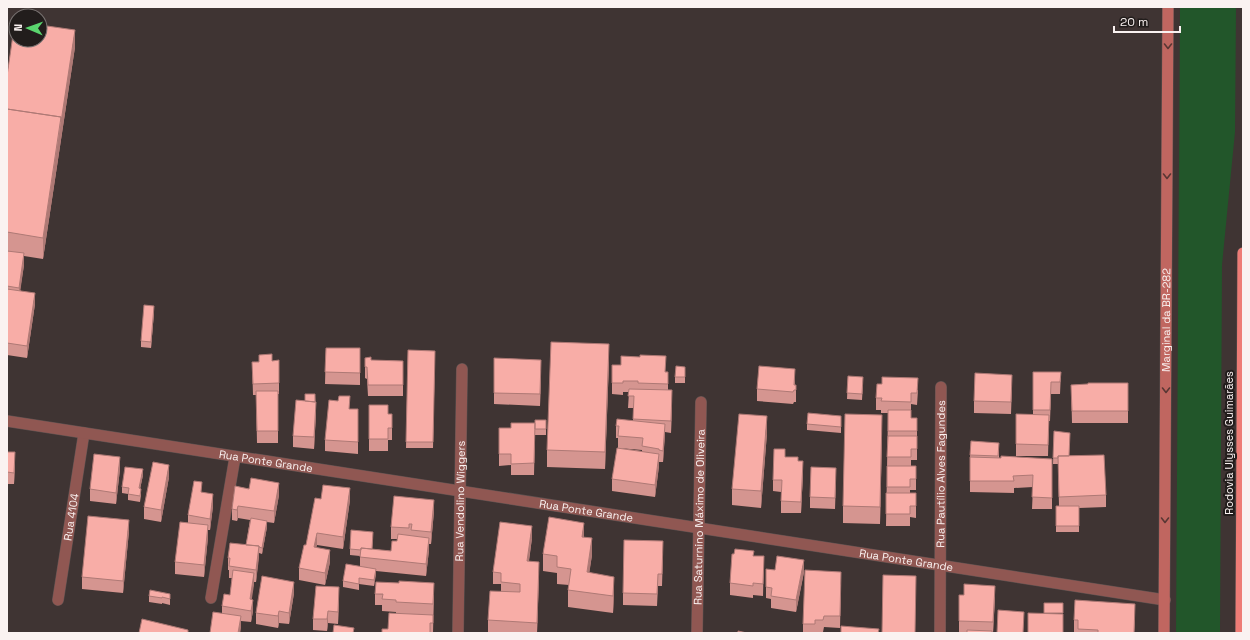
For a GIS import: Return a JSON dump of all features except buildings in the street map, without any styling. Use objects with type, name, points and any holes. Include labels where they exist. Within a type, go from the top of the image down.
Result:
[{"type":"highway","name":"Rodovia Ulysses Guimarães","points":[[1241,633],[1243,252]]},
{"type":"main road","name":"Marginal da BR-282","points":[[1164,633],[1168,7]]},
{"type":"street","name":"Rua Vendolino Wiggers","points":[[458,633],[462,369]]},
{"type":"street","name":"Rua Pautílio Alves Fagundes","points":[[940,633],[941,387]]},
{"type":"street","name":"Rua Saturnino Máximo de Oliveira","points":[[697,633],[701,402]]},
{"type":"street","name":"Rua Ponte Grande","points":[[7,421],[1165,600]]},
{"type":"street","name":"Rua 4104","points":[[58,600],[84,433]]},
{"type":"street","points":[[211,598],[235,457]]},
{"type":"green space","points":[[1180,7],[1236,7],[1235,132],[1222,265],[1220,633],[1176,633]]}]
